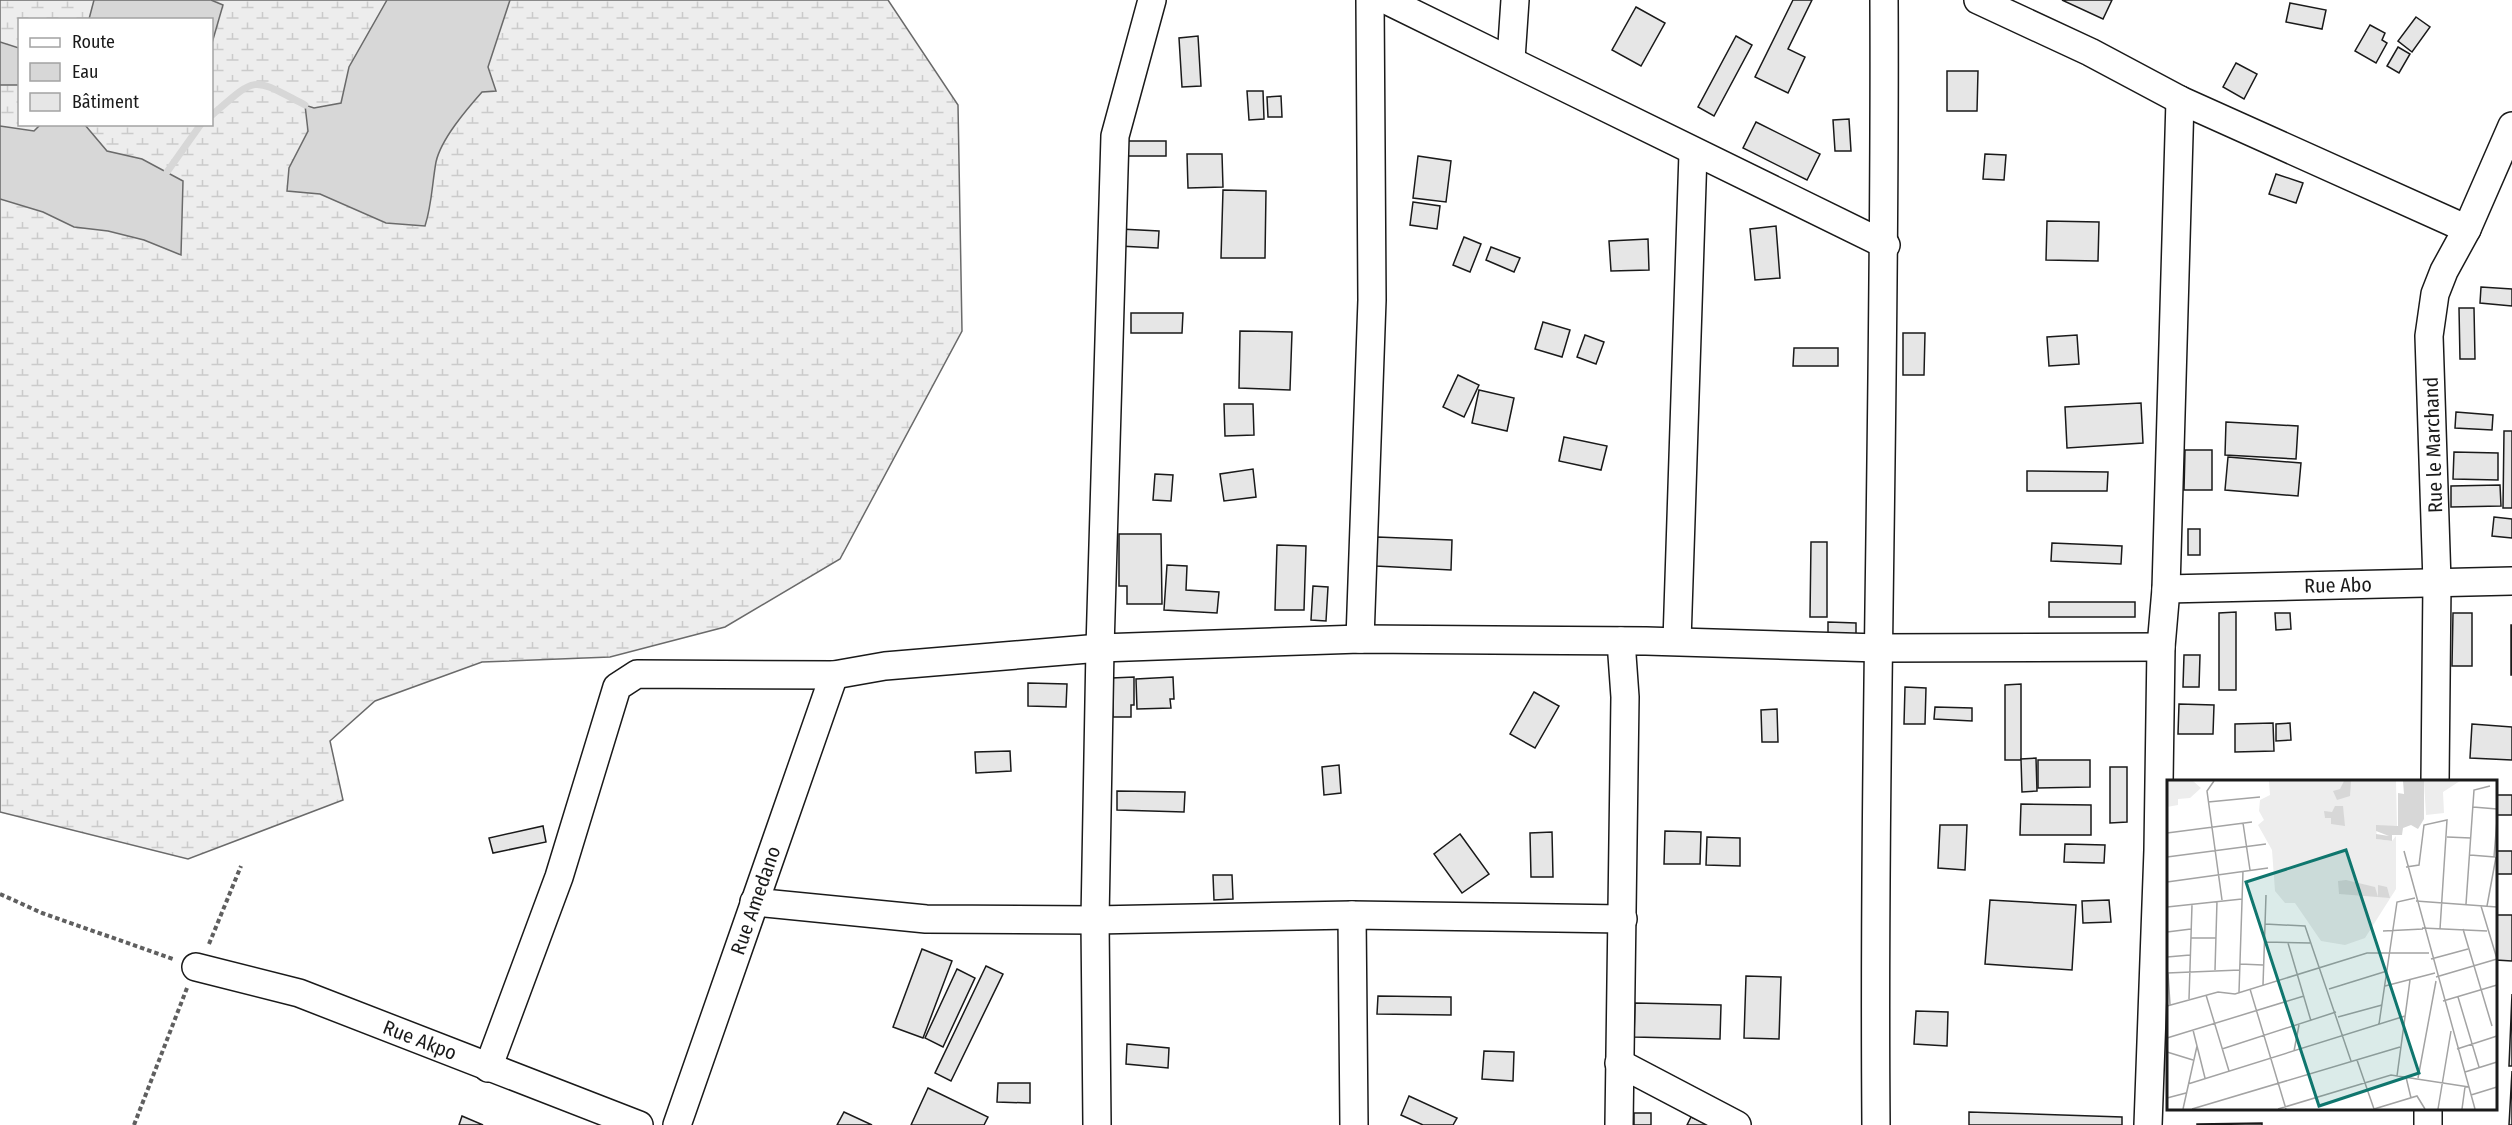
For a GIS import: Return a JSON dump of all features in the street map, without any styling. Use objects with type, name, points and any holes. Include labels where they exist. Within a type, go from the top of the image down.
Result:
[{"type":"street","points":[[1096,1125],[1095,920],[1100,648],[1115,136],[1152,0]]},
{"type":"street","points":[[1359,639],[1372,300],[1370,0]]},
{"type":"street","points":[[1386,0],[1511,60],[1693,153],[1791,197],[1886,245]]},
{"type":"street","points":[[1511,60],[1515,0]]},
{"type":"street","points":[[1876,1125],[1875,919],[1886,245],[1884,0]]},
{"type":"street","points":[[1978,0],[2090,52],[2180,100],[2467,229]]},
{"type":"street","points":[[2148,1125],[2158,850],[2161,647],[2166,589],[2180,100]]},
{"type":"street","name":"Rue le Marchand","points":[[2435,780],[2437,582],[2429,336],[2435,294],[2444,271],[2467,229],[2510,136]]},
{"type":"street","points":[[1677,641],[1684,505],[1693,153]]},
{"type":"street","name":"Rue Abo","points":[[2166,589],[2512,581]]},
{"type":"street","points":[[488,1068],[559,878],[617,687],[636,674],[834,675],[885,666],[1100,648],[1359,639],[1621,640],[1879,648],[2161,647]]},
{"type":"street","points":[[1619,1125],[1625,697],[1621,640]]},
{"type":"street","name":"Rue Amedano","points":[[677,1125],[834,675]]},
{"type":"street","points":[[754,902],[926,919],[1095,920],[1352,915],[1623,919]]},
{"type":"street","points":[[1352,915],[1354,1125]]},
{"type":"street","name":"Rue Akpo","points":[[196,967],[299,993],[639,1125]]},
{"type":"street","points":[[1619,1063],[1737,1125]]},
{"type":"path","points":[[0,894],[42,913],[196,967]]},
{"type":"path","points":[[134,1125],[156,1066]]},
{"type":"green space","points":[[0,0],[888,0],[958,105],[962,331],[840,559],[725,627],[610,657],[482,662],[375,701],[330,741],[343,800],[188,859],[0,812]]},
{"type":"water","points":[[94,0],[211,0],[223,5],[213,40],[213,18],[89,18]]},
{"type":"water","points":[[387,0],[510,0],[488,67],[496,91],[482,92],[455,125],[443,144],[436,162],[431,202],[425,226],[386,223],[320,194],[287,191],[289,168],[308,131],[305,105],[314,108],[341,103],[349,67]]},
{"type":"water","points":[[0,42],[18,48],[18,85],[0,85]]},
{"type":"water","points":[[0,126],[34,131],[39,126],[86,126],[107,151],[142,159],[183,181],[181,255],[144,240],[108,231],[74,227],[43,212],[0,199]]},
{"type":"building","points":[[1793,0],[1812,0],[1788,49],[1805,57],[1788,93],[1755,77]]},
{"type":"building","points":[[2062,0],[2112,0],[2103,19]]},
{"type":"building","points":[[2290,3],[2326,10],[2322,29],[2286,22]]},
{"type":"building","points":[[1636,7],[1665,23],[1641,66],[1612,50]]},
{"type":"building","points":[[2416,17],[2430,27],[2412,52],[2398,41]]},
{"type":"building","points":[[2370,25],[2385,33],[2382,40],[2387,43],[2376,63],[2355,51]]},
{"type":"building","points":[[1198,36],[1201,86],[1182,87],[1179,38]]},
{"type":"building","points":[[1736,36],[1752,45],[1714,116],[1698,107]]},
{"type":"building","points":[[2398,47],[2410,54],[2399,73],[2387,66]]},
{"type":"building","points":[[2236,63],[2257,74],[2244,99],[2223,87]]},
{"type":"building","points":[[1947,71],[1978,71],[1977,111],[1947,111]]},
{"type":"building","points":[[1247,91],[1263,91],[1264,119],[1249,120]]},
{"type":"building","points":[[1281,96],[1282,117],[1268,117],[1267,97]]},
{"type":"building","points":[[1849,119],[1851,151],[1835,151],[1833,120]]},
{"type":"building","points":[[1756,122],[1820,154],[1807,180],[1743,148]]},
{"type":"building","points":[[1120,141],[1166,141],[1166,156],[1120,156]]},
{"type":"building","points":[[1187,154],[1222,154],[1223,187],[1188,188]]},
{"type":"building","points":[[1985,154],[2006,155],[2004,180],[1983,179]]},
{"type":"building","points":[[1418,156],[1451,161],[1446,202],[1413,198]]},
{"type":"building","points":[[2276,174],[2303,183],[2296,203],[2269,194]]},
{"type":"building","points":[[1223,190],[1266,191],[1265,258],[1221,258]]},
{"type":"building","points":[[1413,202],[1440,206],[1437,229],[1410,225]]},
{"type":"building","points":[[2047,221],[2099,222],[2098,261],[2046,260]]},
{"type":"building","points":[[1776,226],[1780,278],[1755,280],[1750,229]]},
{"type":"building","points":[[1120,229],[1159,231],[1158,248],[1119,246]]},
{"type":"building","points":[[1464,237],[1481,244],[1470,272],[1453,265]]},
{"type":"building","points":[[1648,239],[1649,270],[1611,271],[1609,241]]},
{"type":"building","points":[[1491,247],[1520,258],[1514,272],[1486,260]]},
{"type":"building","points":[[2481,287],[2512,289],[2512,306],[2480,303]]},
{"type":"building","points":[[2459,308],[2474,308],[2475,359],[2460,359]]},
{"type":"building","points":[[1131,313],[1183,313],[1182,333],[1131,333]]},
{"type":"building","points":[[1543,322],[1570,330],[1562,357],[1535,349]]},
{"type":"building","points":[[1240,331],[1292,332],[1290,390],[1239,388]]},
{"type":"building","points":[[1903,333],[1925,333],[1924,375],[1903,375]]},
{"type":"building","points":[[1585,335],[1604,342],[1596,364],[1577,357]]},
{"type":"building","points":[[2077,335],[2079,364],[2049,366],[2047,337]]},
{"type":"building","points":[[1794,348],[1838,348],[1838,366],[1793,366]]},
{"type":"building","points":[[1458,375],[1479,385],[1464,417],[1443,407]]},
{"type":"building","points":[[1479,390],[1514,398],[1507,431],[1472,423]]},
{"type":"building","points":[[2141,403],[2143,443],[2067,448],[2065,407]]},
{"type":"building","points":[[1224,404],[1253,404],[1254,435],[1225,436]]},
{"type":"building","points":[[2456,412],[2493,415],[2492,430],[2455,428]]},
{"type":"building","points":[[2226,422],[2298,426],[2296,459],[2225,455]]},
{"type":"building","points":[[2504,431],[2512,431],[2512,508],[2503,508]]},
{"type":"building","points":[[1564,437],[1607,446],[1601,470],[1559,461]]},
{"type":"building","points":[[2185,450],[2212,450],[2212,490],[2184,490]]},
{"type":"building","points":[[2454,452],[2498,453],[2498,480],[2453,479]]},
{"type":"building","points":[[2228,457],[2301,463],[2298,496],[2225,490]]},
{"type":"building","points":[[1253,469],[1256,497],[1224,501],[1220,474]]},
{"type":"building","points":[[2027,471],[2108,472],[2107,491],[2027,491]]},
{"type":"building","points":[[1155,474],[1173,475],[1171,501],[1153,500]]},
{"type":"building","points":[[2500,485],[2501,506],[2451,507],[2451,486]]},
{"type":"building","points":[[2494,517],[2512,519],[2512,538],[2492,536]]},
{"type":"building","points":[[2188,529],[2200,529],[2200,555],[2188,555]]},
{"type":"building","points":[[1119,534],[1161,534],[1162,604],[1127,604],[1127,586],[1119,586]]},
{"type":"building","points":[[1377,537],[1452,540],[1451,570],[1376,566]]},
{"type":"building","points":[[1811,542],[1827,542],[1827,617],[1810,617]]},
{"type":"building","points":[[2052,543],[2122,546],[2121,564],[2051,561]]},
{"type":"building","points":[[1277,545],[1306,546],[1304,610],[1275,610]]},
{"type":"building","points":[[1167,565],[1187,566],[1186,590],[1219,592],[1217,613],[1164,610]]},
{"type":"building","points":[[1313,586],[1328,587],[1326,621],[1311,620]]},
{"type":"building","points":[[2049,602],[2135,602],[2135,617],[2049,617]]},
{"type":"building","points":[[2236,612],[2236,690],[2219,690],[2219,613]]},
{"type":"building","points":[[2275,613],[2290,613],[2291,629],[2276,630]]},
{"type":"building","points":[[2453,613],[2472,613],[2472,666],[2452,666]]},
{"type":"building","points":[[1828,622],[1856,623],[1856,637],[1828,636]]},
{"type":"building","points":[[2512,625],[2512,675],[2511,675]]},
{"type":"building","points":[[2184,655],[2200,655],[2199,687],[2183,687]]},
{"type":"building","points":[[1134,677],[1134,705],[1131,705],[1131,717],[1113,717],[1112,678]]},
{"type":"building","points":[[1173,677],[1174,699],[1170,699],[1171,708],[1137,709],[1136,679]]},
{"type":"building","points":[[1028,683],[1067,684],[1066,707],[1028,706]]},
{"type":"building","points":[[2021,684],[2021,760],[2005,760],[2005,685]]},
{"type":"building","points":[[1905,687],[1926,688],[1925,724],[1904,724]]},
{"type":"building","points":[[1534,692],[1559,706],[1535,748],[1510,734]]},
{"type":"building","points":[[2179,704],[2214,705],[2213,734],[2178,734]]},
{"type":"building","points":[[1935,707],[1972,708],[1972,721],[1934,719]]},
{"type":"building","points":[[1777,709],[1778,742],[1762,742],[1761,710]]},
{"type":"building","points":[[2273,723],[2274,751],[2235,752],[2235,724]]},
{"type":"building","points":[[2290,723],[2291,740],[2276,741],[2276,724]]},
{"type":"building","points":[[2472,724],[2512,727],[2512,760],[2470,758]]},
{"type":"building","points":[[1010,751],[1011,771],[976,773],[975,752]]},
{"type":"building","points":[[2036,758],[2037,791],[2022,792],[2021,759]]},
{"type":"building","points":[[2038,760],[2090,760],[2090,787],[2038,788]]},
{"type":"building","points":[[1339,765],[1341,793],[1324,795],[1322,767]]},
{"type":"building","points":[[2110,767],[2127,767],[2127,822],[2110,823]]},
{"type":"building","points":[[1117,791],[1185,792],[1184,812],[1117,810]]},
{"type":"building","points":[[2497,795],[2512,795],[2512,815],[2497,815]]},
{"type":"building","points":[[2021,804],[2091,805],[2091,835],[2020,835]]},
{"type":"building","points":[[1940,825],[1967,825],[1965,870],[1938,868]]},
{"type":"building","points":[[543,826],[546,842],[493,853],[489,838]]},
{"type":"building","points":[[1665,831],[1701,832],[1700,864],[1664,864]]},
{"type":"building","points":[[1552,832],[1553,877],[1531,877],[1530,833]]},
{"type":"building","points":[[1460,834],[1489,874],[1462,893],[1434,854]]},
{"type":"building","points":[[1707,837],[1740,838],[1740,866],[1706,865]]},
{"type":"building","points":[[2065,844],[2105,845],[2104,863],[2064,862]]},
{"type":"building","points":[[2497,851],[2512,851],[2512,874],[2497,874]]},
{"type":"building","points":[[1213,875],[1232,875],[1233,899],[1214,900]]},
{"type":"building","points":[[1990,900],[2076,905],[2072,970],[1985,964]]},
{"type":"building","points":[[2109,900],[2111,922],[2083,923],[2082,901]]},
{"type":"building","points":[[2497,915],[2512,915],[2512,961],[2497,960]]},
{"type":"building","points":[[922,949],[952,961],[923,1038],[893,1027]]},
{"type":"building","points":[[986,966],[1003,974],[951,1081],[935,1073]]},
{"type":"building","points":[[957,969],[975,978],[943,1047],[925,1038]]},
{"type":"building","points":[[1746,976],[1781,977],[1779,1039],[1744,1038]]},
{"type":"building","points":[[2512,994],[2512,1066],[2509,1066]]},
{"type":"building","points":[[1378,996],[1451,997],[1451,1015],[1377,1014]]},
{"type":"building","points":[[1635,1003],[1721,1005],[1720,1039],[1634,1037]]},
{"type":"building","points":[[1916,1011],[1948,1012],[1947,1046],[1914,1044]]},
{"type":"building","points":[[1127,1044],[1169,1048],[1168,1068],[1126,1064]]},
{"type":"building","points":[[1484,1051],[1514,1052],[1513,1081],[1482,1079]]},
{"type":"building","points":[[2512,1071],[2512,1125],[2509,1125]]},
{"type":"building","points":[[998,1083],[1030,1083],[1030,1103],[997,1102]]},
{"type":"building","points":[[928,1088],[988,1117],[984,1125],[911,1125]]},
{"type":"building","points":[[1409,1096],[1457,1118],[1453,1125],[1423,1125],[1401,1115]]},
{"type":"building","points":[[844,1112],[872,1125],[837,1125]]},
{"type":"building","points":[[1969,1112],[2122,1117],[2122,1125],[1969,1125]]},
{"type":"building","points":[[1634,1113],[1651,1113],[1651,1125],[1634,1125]]},
{"type":"building","points":[[462,1116],[483,1125],[459,1125]]},
{"type":"building","points":[[1691,1117],[1710,1125],[1687,1125]]},
{"type":"building","points":[[2262,1123],[2262,1125],[2197,1125],[2197,1124]]},
{"type":"waterway","points":[[213,114],[238,93],[256,84],[274,89],[305,105]]},
{"type":"waterway","points":[[167,172],[200,126]]}]
